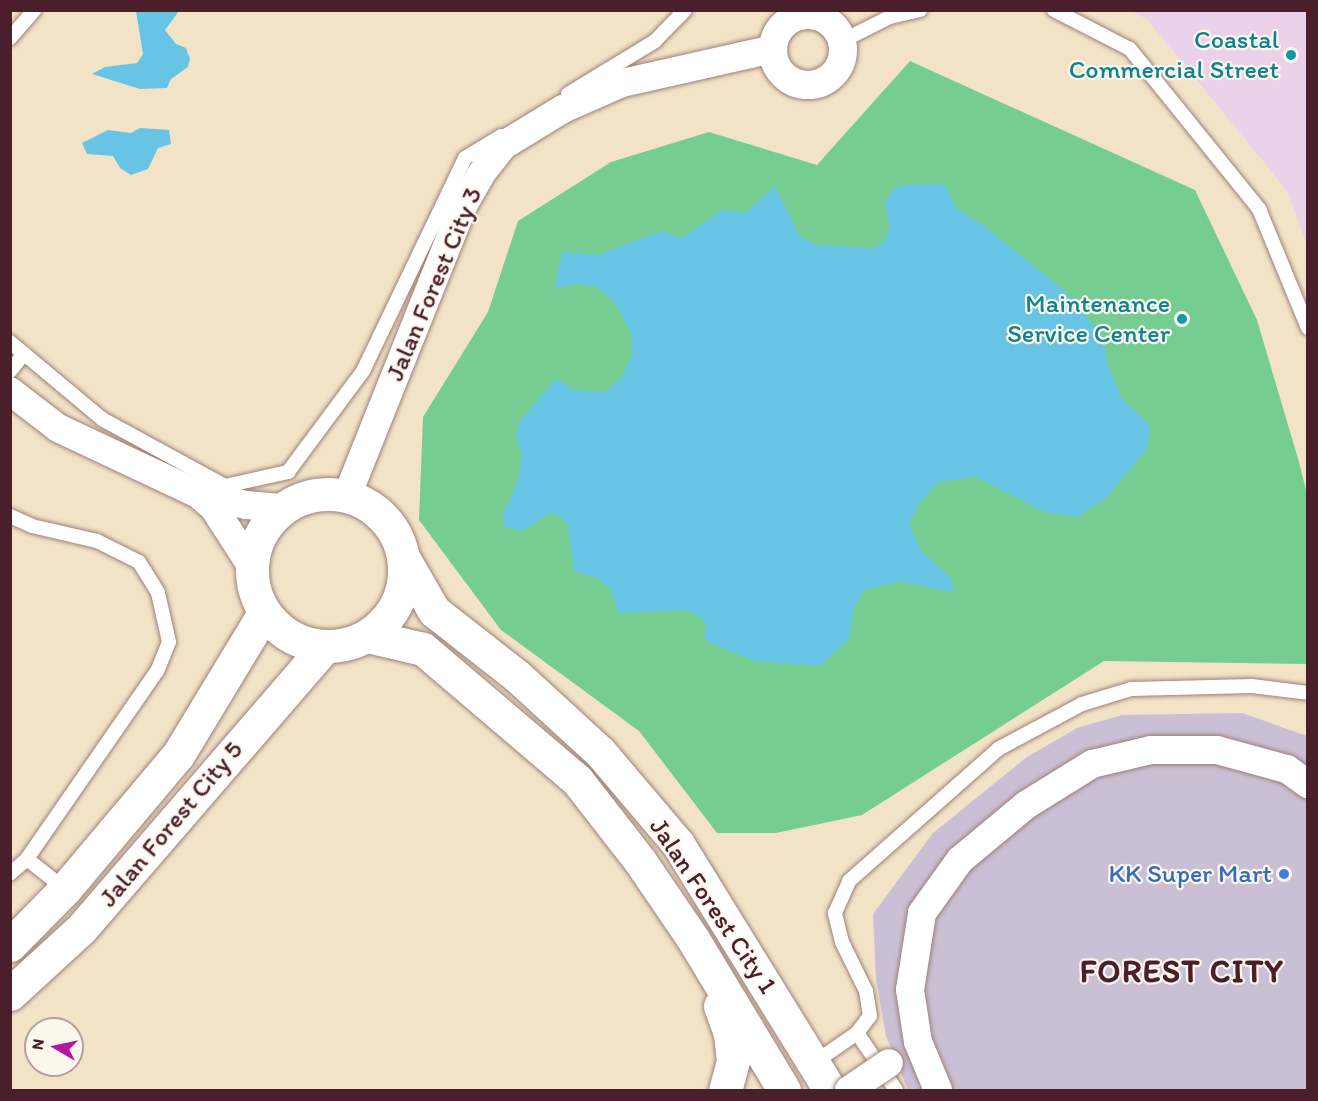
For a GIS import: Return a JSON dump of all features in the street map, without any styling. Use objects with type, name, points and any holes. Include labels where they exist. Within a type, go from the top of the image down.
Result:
[{"type":"street","points":[[802,14],[832,24],[842,41],[843,51],[836,72],[818,84],[807,86],[786,78],[774,60],[773,49],[776,37],[802,14]]},
{"type":"street","name":"Jalan Forest City 3","points":[[347,496],[464,204],[481,174],[504,145],[563,109],[622,83],[773,49]]},
{"type":"street","points":[[10,391],[58,428],[198,494],[246,505],[284,508]]},
{"type":"street","points":[[198,494],[214,508],[252,567]]},
{"type":"street","points":[[347,496],[368,504],[385,519],[397,537],[404,559],[404,582],[397,604],[384,622],[367,636],[346,645],[324,647],[302,642],[280,631],[264,613],[254,591],[252,567],[256,544],[268,523],[284,508],[303,497],[347,496]]},
{"type":"street","name":"Jalan Forest City 1","points":[[404,559],[434,611],[517,676],[600,752],[678,844],[822,1077]]},
{"type":"street","name":"Jalan Forest City 5","points":[[10,945],[65,889],[178,754],[264,613]]},
{"type":"street","name":"Jalan Forest City 1","points":[[367,636],[423,649],[577,780],[640,861],[693,939],[780,1089]]},
{"type":"street","name":"Jalan Forest City 5","points":[[10,994],[81,929],[324,647]]},
{"type":"street","points":[[938,1090],[918,1042],[910,990],[922,913],[960,860],[1026,806],[1092,764],[1151,750],[1217,750],[1287,769],[1308,784]]},
{"type":"street","points":[[693,939],[730,1033],[733,1061],[724,1090]]},
{"type":"street","points":[[849,1090],[918,1042]]},
{"type":"street","points":[[780,1089],[822,1077]]},
{"type":"lane","points":[[10,38],[34,10]]},
{"type":"lane","points":[[10,342],[102,419],[225,486],[288,472],[363,371],[465,158],[655,41],[685,10]]},
{"type":"lane","points":[[842,41],[890,17],[920,10]]},
{"type":"lane","points":[[1054,10],[1130,49],[1259,209],[1308,328]]},
{"type":"lane","points":[[10,371],[24,354]]},
{"type":"lane","points":[[10,516],[32,526],[98,541],[139,562],[158,593],[169,642],[157,671],[27,859],[10,874]]},
{"type":"lane","points":[[822,1077],[870,1016],[866,991],[842,942],[835,913],[849,882],[998,749],[1082,704],[1131,689],[1252,686],[1308,693]]},
{"type":"lane","points":[[27,859],[65,889]]},
{"type":"lane","points":[[857,1033],[896,1090]]},
{"type":"shaded area","points":[[1130,11],[1307,11],[1307,246],[1288,192],[1147,19]]},
{"type":"shaded area","points":[[1242,713],[1307,736],[1307,1090],[908,1090],[886,1036],[876,980],[873,914],[933,833],[1027,757],[1077,728],[1122,715]]},
{"type":"green space","points":[[910,61],[1195,190],[1257,320],[1308,498],[1307,664],[1104,661],[862,815],[776,833],[717,833],[639,731],[501,630],[419,520],[423,417],[488,312],[518,221],[611,162],[709,132],[817,165]]},
{"type":"water","points":[[136,11],[179,11],[165,30],[176,44],[186,48],[190,59],[188,67],[171,79],[167,88],[140,89],[92,74],[105,67],[137,63],[143,54]]},
{"type":"water","points":[[140,128],[169,130],[171,144],[158,148],[148,169],[131,175],[120,168],[113,156],[87,154],[82,143],[108,130],[131,133]]},
{"type":"water","points":[[911,184],[945,184],[956,208],[983,225],[1066,292],[1104,338],[1107,362],[1122,399],[1150,425],[1147,449],[1104,500],[1077,517],[1044,512],[976,477],[939,482],[920,502],[909,525],[922,552],[951,578],[954,593],[900,581],[864,590],[854,608],[849,639],[820,666],[754,661],[708,642],[703,636],[708,628],[702,618],[684,610],[619,613],[611,590],[599,579],[574,571],[568,526],[559,515],[548,514],[523,531],[504,527],[503,515],[518,480],[522,455],[516,436],[519,422],[556,379],[574,390],[605,392],[621,378],[632,355],[631,333],[615,303],[596,287],[576,284],[555,289],[562,252],[598,255],[662,231],[682,238],[722,210],[745,213],[775,186],[799,235],[816,245],[873,248],[884,242],[890,227],[885,204],[894,188]]},
{"type":"place","name":"Coastal Commercial Street","points":[[1291,55]]},
{"type":"place","name":"Maintenance Service Center","points":[[1182,319]]},
{"type":"place","name":"KK Super Mart","points":[[1284,874]]},
{"type":"district","name":"FOREST CITY","points":[[1182,971]]}]
